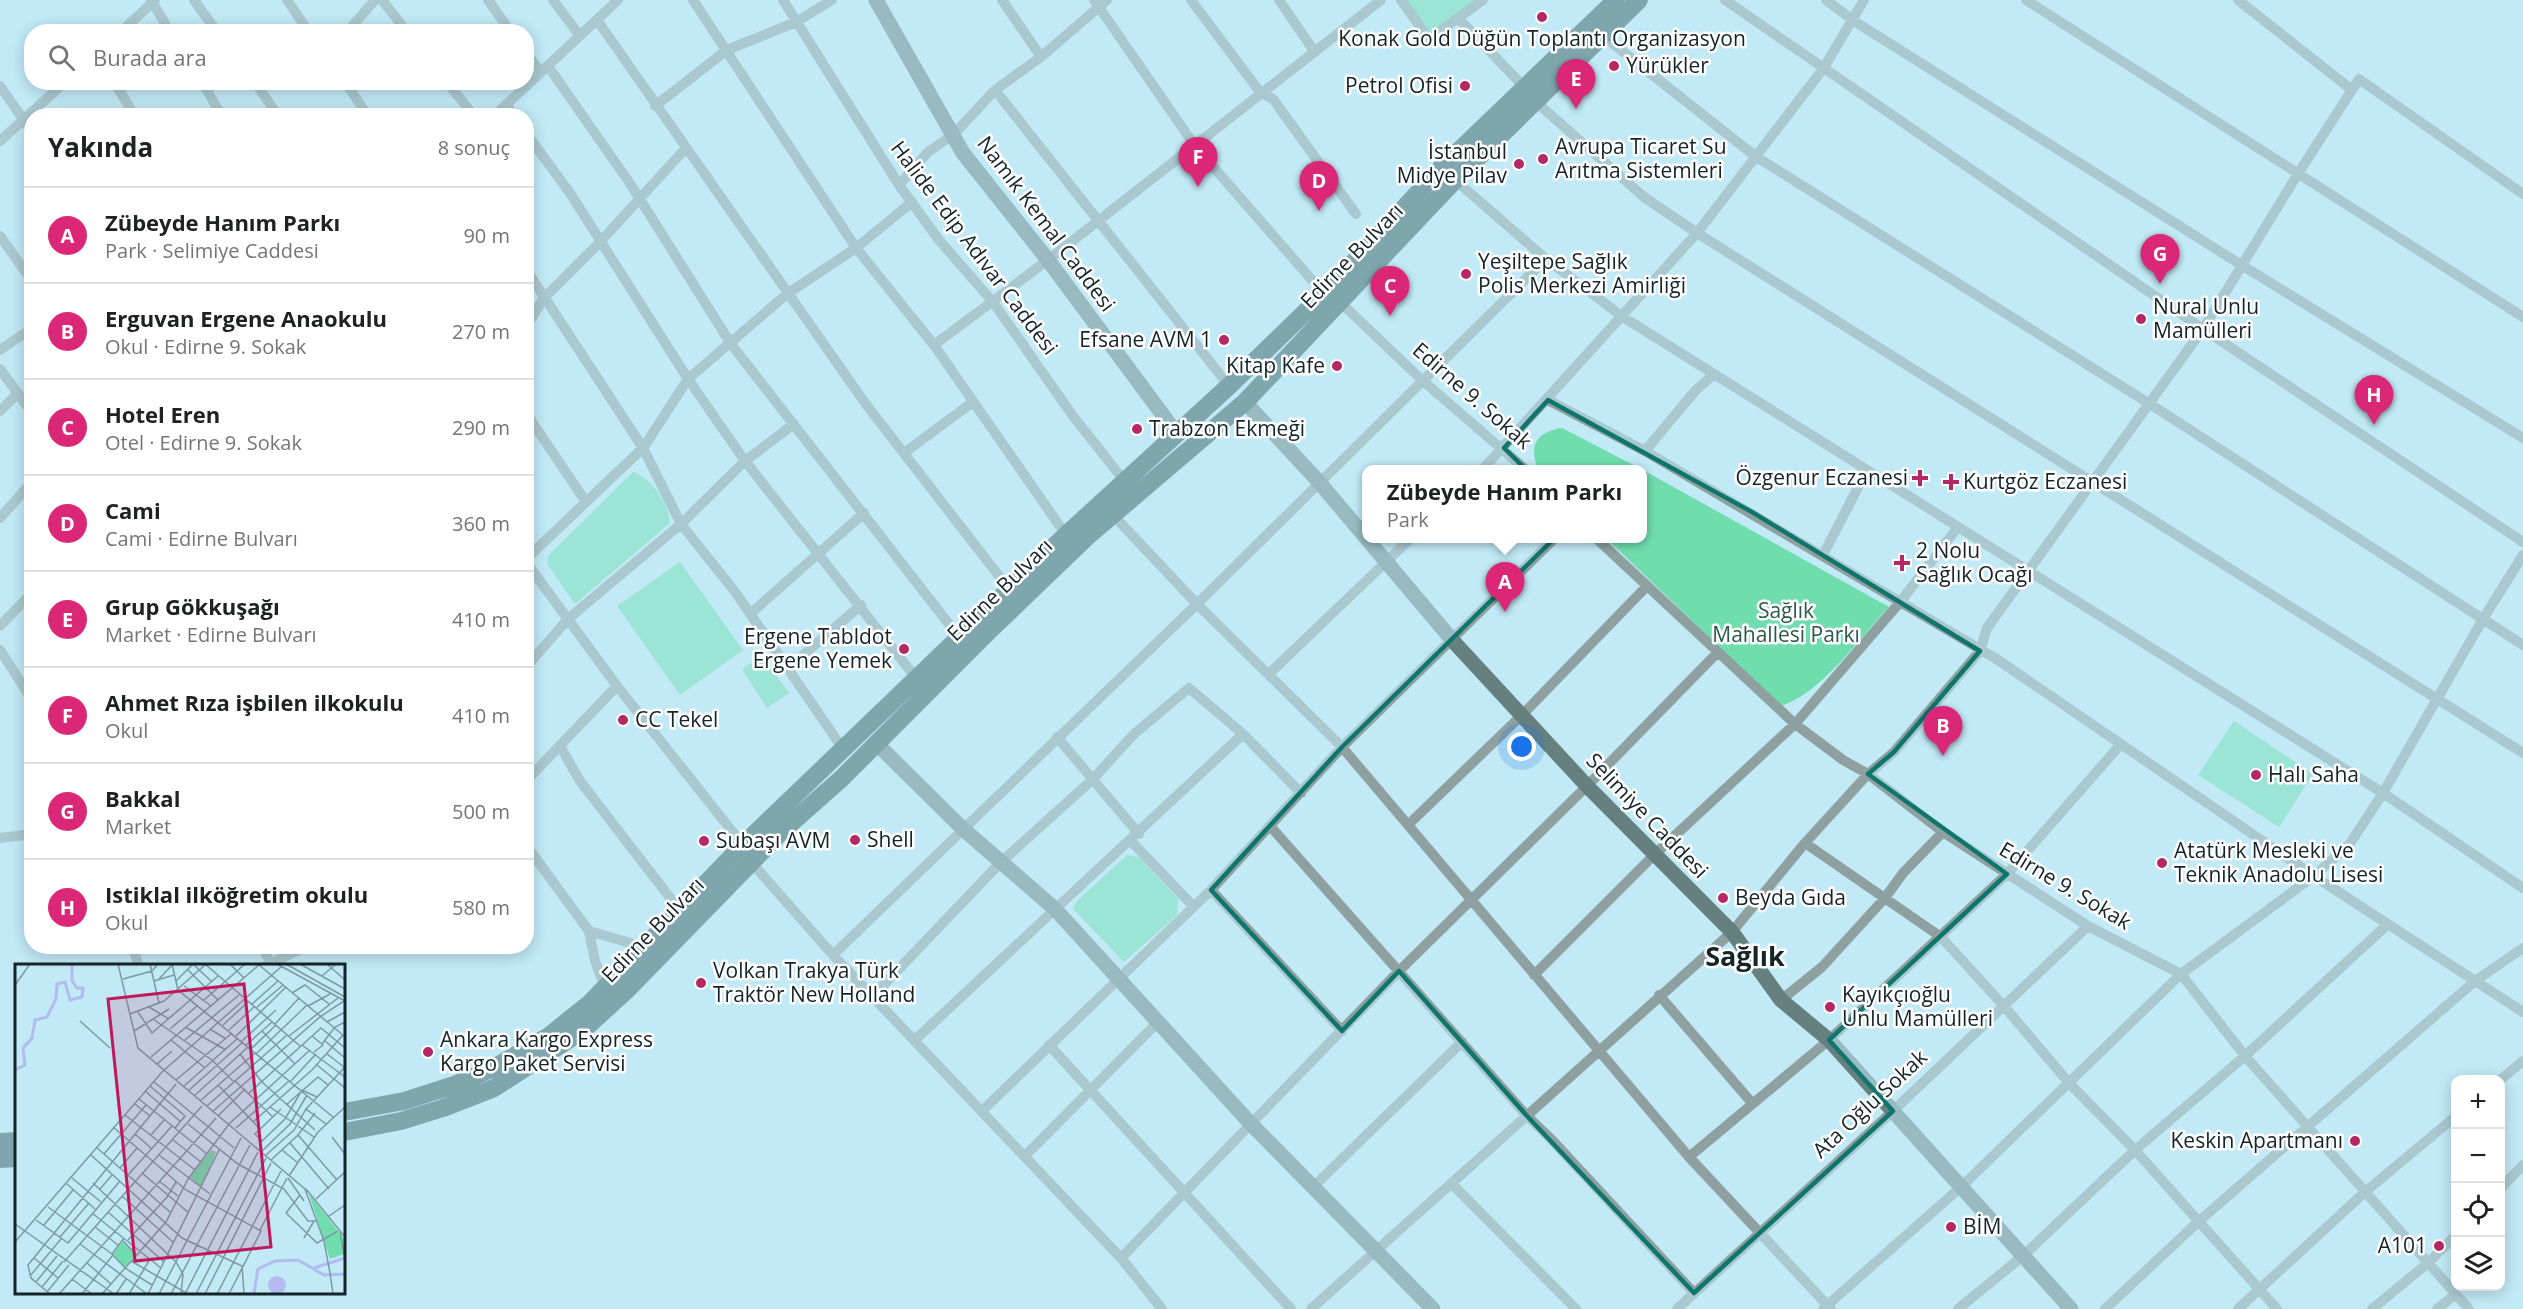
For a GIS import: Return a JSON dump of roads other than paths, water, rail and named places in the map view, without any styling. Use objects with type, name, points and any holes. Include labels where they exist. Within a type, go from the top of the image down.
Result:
[{"type":"highway","name":"Edirne Bulvarı","points":[[346,1108],[404,1101],[457,1084],[497,1066],[549,1036],[590,1003],[681,912],[743,845],[916,678],[1066,535],[1229,386],[1334,297],[1639,0]]},
{"type":"highway","name":"Edirne Bulvarı","points":[[345,1132],[401,1121],[494,1088],[582,1031],[628,989],[751,862],[876,743],[987,632],[1112,514],[1245,402],[1441,168],[1611,2]]},
{"type":"highway","points":[[0,1142],[15,1141]]},
{"type":"street","points":[[194,0],[211,24]]},
{"type":"street","points":[[287,0],[304,24]]},
{"type":"street","points":[[353,24],[375,0]]},
{"type":"street","points":[[382,0],[401,24]]},
{"type":"street","points":[[488,0],[505,24]]},
{"type":"street","points":[[553,0],[580,36]]},
{"type":"street","points":[[534,78],[618,0]]},
{"type":"street","points":[[693,0],[856,248],[934,345],[1066,535]]},
{"type":"street","name":"Halide Edip Adıvar Caddesi","points":[[783,0],[899,184],[939,240],[993,302],[1073,416],[1125,482]]},
{"type":"street","points":[[655,106],[727,50],[796,21],[832,0]]},
{"type":"street","name":"Namık Kemal Caddesi","points":[[876,0],[963,153],[1048,260],[1178,434]]},
{"type":"street","points":[[1002,0],[1041,57]]},
{"type":"street","points":[[1191,0],[1260,92],[1273,99],[1356,214]]},
{"type":"street","points":[[1279,0],[1314,51]]},
{"type":"street","points":[[934,345],[1048,260],[1195,146],[1260,92],[1381,0]]},
{"type":"street","points":[[1401,0],[1429,39],[1483,0]]},
{"type":"street","points":[[1725,0],[2203,329],[2523,542]]},
{"type":"street","points":[[1826,0],[1854,21],[2243,267],[2523,438]]},
{"type":"street","points":[[1487,465],[1697,233],[1823,69],[1854,21],[1864,0]]},
{"type":"street","points":[[2026,0],[2523,317]]},
{"type":"street","points":[[2238,0],[2352,90]]},
{"type":"street","points":[[129,24],[153,1],[166,24]]},
{"type":"street","points":[[899,184],[928,152],[954,134],[994,90],[1041,57],[1100,2]]},
{"type":"street","name":"Edirne 9. Sokak","points":[[1100,2],[1195,146],[1312,280],[1334,297],[1422,380],[1504,448],[1521,465]]},
{"type":"street","points":[[1458,18],[1524,87]]},
{"type":"street","points":[[597,20],[787,294],[904,453],[1010,589]]},
{"type":"street","points":[[1602,35],[1755,156],[2150,404],[2523,645]]},
{"type":"street","points":[[534,60],[544,69],[639,197],[731,344],[959,637]]},
{"type":"street","points":[[1311,1309],[1732,932],[1805,843],[1868,774],[1894,752],[1980,651],[1987,628],[2030,572],[2203,329],[2359,79],[2523,194]]},
{"type":"street","points":[[0,86],[23,120],[0,141]]},
{"type":"street","points":[[36,108],[55,90]]},
{"type":"street","points":[[119,90],[130,108]]},
{"type":"street","points":[[207,90],[217,108]]},
{"type":"street","points":[[260,90],[273,108]]},
{"type":"street","points":[[350,90],[363,108]]},
{"type":"street","points":[[453,90],[468,108]]},
{"type":"street","points":[[502,108],[521,90]]},
{"type":"street","points":[[994,90],[1229,386]]},
{"type":"street","points":[[1536,102],[1644,197],[1697,233],[2523,753]]},
{"type":"street","points":[[506,104],[509,108]]},
{"type":"street","points":[[534,144],[570,193],[688,379],[745,461],[816,553],[861,605],[916,678]]},
{"type":"street","points":[[534,314],[544,298],[601,241],[685,149]]},
{"type":"street","points":[[1455,180],[1546,260],[1623,317],[2383,794],[2523,888]]},
{"type":"street","points":[[534,553],[643,448],[688,379],[787,294],[856,248],[912,202]]},
{"type":"street","points":[[0,236],[24,270]]},
{"type":"street","points":[[833,955],[962,828],[1197,604],[1546,260]]},
{"type":"street","points":[[534,282],[643,448],[681,524],[750,614],[843,749]]},
{"type":"street","points":[[0,350],[24,334]]},
{"type":"street","points":[[0,369],[24,402]]},
{"type":"street","points":[[1645,451],[1695,391],[1714,374]]},
{"type":"street","points":[[0,411],[18,393]]},
{"type":"street","points":[[1548,400],[1645,451],[1995,658],[2314,876],[2523,1012]]},
{"type":"street","points":[[904,453],[973,402]]},
{"type":"street","name":"Selimiye Caddesi","points":[[1245,402],[1319,482],[1362,535]]},
{"type":"street","points":[[534,657],[568,619],[681,524],[745,461],[794,424]]},
{"type":"street","points":[[534,425],[585,502]]},
{"type":"street","points":[[1823,555],[1866,470]]},
{"type":"street","points":[[0,518],[24,491]]},
{"type":"street","points":[[750,614],[816,553],[864,513]]},
{"type":"street","points":[[1112,514],[1197,604],[1270,673],[1342,747],[1689,1157],[1760,1232],[1827,1308],[1961,1187],[2070,1084],[2181,974],[2314,876],[2349,844],[2383,794],[2482,619],[2523,555]]},
{"type":"street","points":[[1534,975],[1654,855],[1795,724],[1900,601],[1958,527]]},
{"type":"street","name":"Selimiye Caddesi","points":[[1368,543],[1453,640],[1587,786],[1732,932],[1781,1000],[1829,1040],[2071,1309]]},
{"type":"street","points":[[1270,673],[1406,543]]},
{"type":"street","points":[[983,1110],[1210,890],[1271,827],[1342,747],[1550,543]]},
{"type":"street","name":"Edirne 9. Sokak","points":[[1601,543],[1795,724],[1843,760],[1868,774],[1943,832],[2088,926],[2181,974],[2245,1056],[2469,1309]]},
{"type":"street","points":[[534,572],[617,686],[743,845],[751,862],[833,955],[874,995],[1121,1258],[1162,1309]]},
{"type":"street","points":[[1409,824],[1523,714],[1646,586]]},
{"type":"street","points":[[0,626],[24,601]]},
{"type":"street","points":[[787,669],[861,605]]},
{"type":"street","points":[[0,650],[24,688]]},
{"type":"street","points":[[1121,1258],[1399,971],[1587,786],[1718,651]]},
{"type":"street","points":[[534,773],[617,686]]},
{"type":"street","points":[[874,995],[1001,862],[1092,780],[1134,734],[1189,688],[1243,734],[1300,793]]},
{"type":"street","points":[[915,1040],[1243,734]]},
{"type":"street","points":[[1057,737],[1134,837],[1193,906]]},
{"type":"street","points":[[876,743],[962,828],[1054,909],[1251,1124],[1433,1309]]},
{"type":"street","points":[[1689,1157],[1752,1102],[1829,1040],[2007,874],[2121,744]]},
{"type":"street","points":[[560,746],[580,781],[681,912]]},
{"type":"street","points":[[1271,827],[1526,1115],[1694,1293]]},
{"type":"street","points":[[1781,1000],[1822,967],[1885,898],[1903,873],[1943,832]]},
{"type":"street","points":[[0,838],[24,835]]},
{"type":"street","points":[[1805,843],[1941,937],[2004,1005],[2070,1084],[2135,1150],[2277,1309]]},
{"type":"street","points":[[534,856],[590,931],[595,961],[605,987]]},
{"type":"street","points":[[1210,890],[1342,1031]]},
{"type":"street","points":[[1958,1309],[2023,1256],[2135,1150],[2245,1056],[2388,924]]},
{"type":"street","name":"Ata Oğlu Sokak","points":[[1677,1309],[1893,1111],[2088,926]]},
{"type":"street","points":[[590,931],[644,947]]},
{"type":"street","points":[[2105,1309],[2198,1222],[2307,1126],[2475,981],[2523,948]]},
{"type":"street","points":[[272,964],[291,954]]},
{"type":"street","points":[[1659,995],[1752,1102]]},
{"type":"street","points":[[1025,1156],[1159,1022]]},
{"type":"street","points":[[1313,1188],[1462,1042]]},
{"type":"street","points":[[1049,1045],[1091,1089],[1183,1194],[1291,1309]]},
{"type":"street","points":[[2505,1076],[2523,1061]]},
{"type":"street","points":[[2238,1309],[2365,1192],[2451,1120]]},
{"type":"street","points":[[2505,1184],[2522,1169]]},
{"type":"street","points":[[1451,1183],[1576,1309]]},
{"type":"street","points":[[2372,1309],[2428,1263],[2454,1237]]},
{"type":"street","points":[[2437,1309],[2456,1294]]},
{"type":"place","name":"Konak Gold Düğün Toplantı Organizasyon","points":[[1542,17]]},
{"type":"place","name":"Yürükler","points":[[1614,66]]},
{"type":"place","name":"Petrol Ofisi","points":[[1465,86]]},
{"type":"place","name":"Grup Gökkuşağı","points":[[1576,109]]},
{"type":"place","name":"Avrupa Ticaret Su Arıtma Sistemleri","points":[[1543,159]]},
{"type":"place","name":"İstanbul Midye Pilav","points":[[1519,164]]},
{"type":"place","name":"Ahmet Rıza işbilen ilkokulu","points":[[1198,187]]},
{"type":"place","name":"Cami","points":[[1319,211]]},
{"type":"place","name":"Yeşiltepe Sağlık Polis Merkezi Amirliği","points":[[1466,274]]},
{"type":"place","name":"Bakkal","points":[[2160,284]]},
{"type":"place","name":"Hotel Eren","points":[[1390,316]]},
{"type":"place","name":"Nural Unlu Mamülleri","points":[[2141,319]]},
{"type":"place","name":"Efsane AVM 1","points":[[1224,340]]},
{"type":"place","name":"Kitap Kafe","points":[[1337,366]]},
{"type":"place","name":"Istiklal ilköğretim okulu","points":[[2374,425]]},
{"type":"place","name":"Trabzon Ekmeği","points":[[1137,429]]},
{"type":"place","name":"Özgenur Eczanesi","points":[[1920,478]]},
{"type":"place","name":"Kurtgöz Eczanesi","points":[[1951,482]]},
{"type":"place","name":"2 Nolu Sağlık Ocağı","points":[[1902,563]]},
{"type":"place","name":"Zübeyde Hanım Parkı","points":[[1505,612]]},
{"type":"place","name":"Ergene Tabldot Ergene Yemek","points":[[904,649]]},
{"type":"place","name":"CC Tekel","points":[[623,720]]},
{"type":"place","name":"Erguvan Ergene Anaokulu","points":[[1943,756]]},
{"type":"place","name":"Halı Saha","points":[[2256,775]]},
{"type":"place","name":"Shell","points":[[855,840]]},
{"type":"place","name":"Subaşı AVM","points":[[704,841]]},
{"type":"place","name":"Atatürk Mesleki ve Teknik Anadolu Lisesi","points":[[2162,863]]},
{"type":"place","name":"Beyda Gıda","points":[[1723,898]]},
{"type":"place","name":"Volkan Trakya Türk Traktör New Holland","points":[[701,983]]},
{"type":"place","name":"Kayıkçıoğlu Unlu Mamülleri","points":[[1830,1007]]},
{"type":"place","name":"Ankara Kargo Express Kargo Paket Servisi","points":[[428,1052]]},
{"type":"place","name":"Keskin Apartmanı","points":[[2355,1141]]},
{"type":"place","name":"BİM","points":[[1951,1227]]},
{"type":"place","name":"A101","points":[[2439,1246]]},
{"type":"district","name":"Sağlık","points":[[1745,957]]},
{"type":"park label","name":"Sağlık Mahallesi Parkı","points":[[1786,623]]}]
